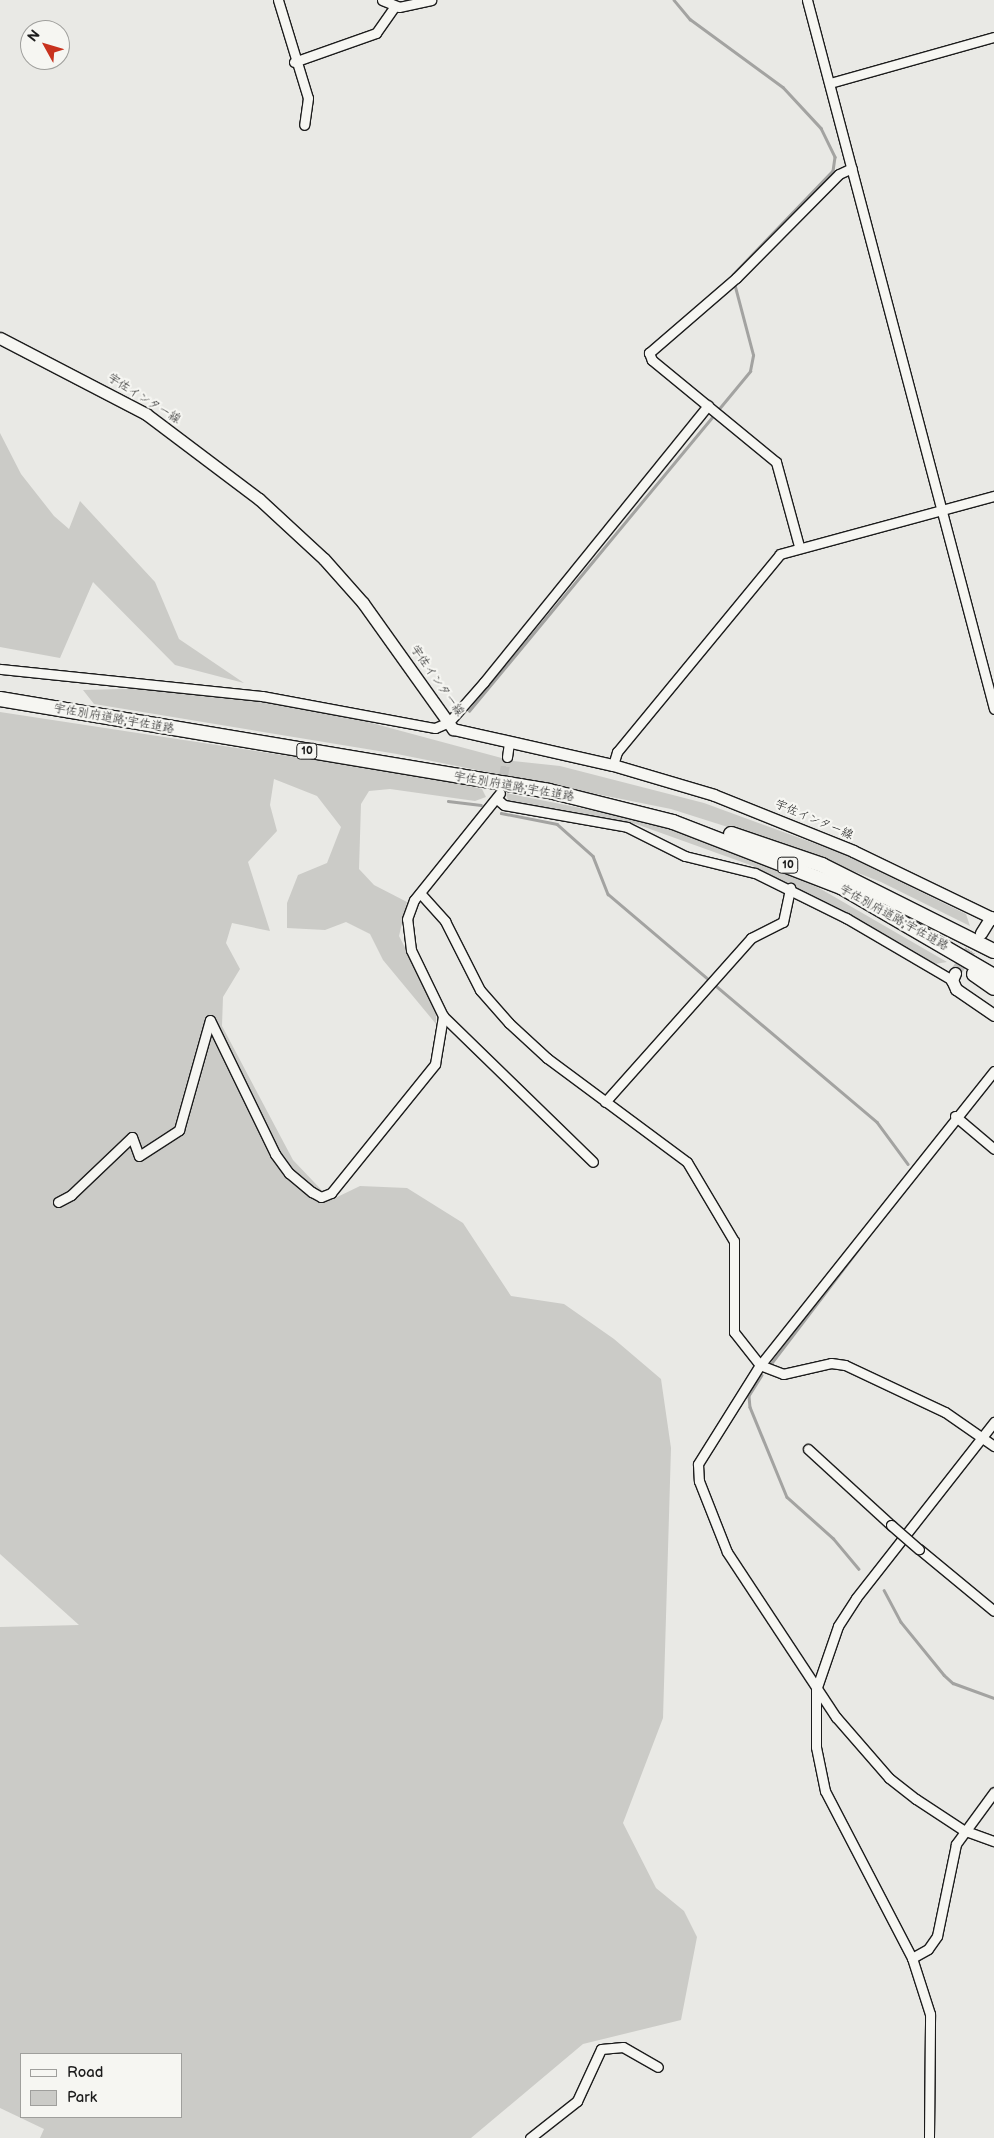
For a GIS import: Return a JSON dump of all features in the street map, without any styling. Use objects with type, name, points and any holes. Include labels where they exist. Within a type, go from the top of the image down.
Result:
[{"type":"highway","name":"宇佐別府道路;宇佐道路","points":[[0,699],[548,791],[690,828],[841,888],[951,949],[994,976]]},
{"type":"highway","points":[[614,807],[646,810],[748,838],[822,865],[994,950]]},
{"type":"highway","points":[[951,949],[965,968],[994,988]]},
{"type":"main road","name":"宇佐インター線","points":[[0,338],[146,414],[259,499],[324,558],[363,602],[449,722],[467,735],[613,764],[714,795],[796,826],[993,917],[981,933]]},
{"type":"main road","points":[[954,977],[956,989],[994,1015]]},
{"type":"street","points":[[278,0],[294,62],[308,98],[304,124]]},
{"type":"street","points":[[382,0],[395,6],[430,0]]},
{"type":"street","points":[[807,0],[941,510],[992,690],[994,709]]},
{"type":"street","points":[[294,62],[376,33],[395,6]]},
{"type":"street","points":[[830,83],[994,37]]},
{"type":"street","points":[[799,546],[776,462],[652,360],[650,350],[736,278],[839,174],[852,168]]},
{"type":"street","points":[[0,669],[262,696],[435,728],[449,722],[708,405]]},
{"type":"street","points":[[613,764],[617,752],[777,557],[799,546],[994,496]]},
{"type":"street","points":[[507,757],[509,743]]},
{"type":"street","points":[[592,1162],[443,1016],[407,938],[410,908],[498,796],[504,805],[627,828],[685,856],[756,874],[790,888],[954,977]]},
{"type":"street","points":[[605,1102],[751,938],[783,922],[790,888]]},
{"type":"street","points":[[420,893],[445,921],[471,975],[492,1004],[524,1038],[605,1102],[675,1149],[722,1215],[736,1260],[734,1332],[760,1365],[783,1374],[831,1363],[845,1365],[945,1412],[994,1446]]},
{"type":"street","points":[[58,1202],[71,1195],[132,1137],[139,1156],[179,1130],[210,1020],[258,1120],[289,1173],[321,1197],[332,1193],[430,1074],[442,1042],[443,1016]]},
{"type":"street","points":[[994,1071],[955,1116],[760,1365],[698,1464],[698,1475],[727,1552],[816,1690],[889,1778],[964,1830],[994,1841]]},
{"type":"street","points":[[955,1116],[994,1149]]},
{"type":"street","points":[[929,2138],[930,2014],[912,1958],[825,1791],[816,1747],[816,1690],[825,1655],[851,1605],[994,1422]]},
{"type":"street","points":[[808,1449],[919,1549],[994,1611]]},
{"type":"street","points":[[912,1958],[928,1949],[941,1926],[953,1852],[964,1830],[994,1792]]},
{"type":"street","points":[[530,2138],[577,2101],[601,2049],[623,2047],[658,2068]]},
{"type":"green space","points":[[0,433],[21,474],[54,516],[69,529],[80,501],[155,582],[179,639],[244,683],[175,665],[93,582],[60,658],[0,647]]},
{"type":"green space","points":[[203,687],[338,714],[513,761],[560,766],[704,803],[841,853],[966,914],[970,926],[881,882],[794,848],[671,809],[397,754],[94,704],[83,690]]},
{"type":"green space","points":[[0,712],[433,778],[482,789],[486,797],[475,801],[390,789],[369,791],[361,804],[359,869],[374,885],[407,902],[399,936],[436,1008],[436,1024],[383,960],[370,934],[346,922],[325,930],[287,928],[287,903],[298,875],[327,863],[341,827],[317,796],[274,779],[270,805],[277,831],[248,862],[270,931],[232,923],[226,943],[240,969],[223,997],[222,1026],[293,1160],[331,1200],[360,1186],[407,1188],[463,1223],[511,1296],[564,1304],[614,1339],[661,1379],[671,1448],[663,1718],[623,1823],[656,1888],[684,1911],[697,1937],[681,2020],[583,2044],[471,2138],[40,2138],[44,2129],[21,2118],[182,2118],[182,2053],[20,2053],[20,2118],[0,2108],[0,1627],[79,1625],[0,1554]]},
{"type":"green space","points":[[506,793],[646,821],[765,862],[819,888],[947,962],[935,964],[753,866],[636,824],[508,801]]},
{"type":"waterway","points":[[674,0],[690,19],[783,87],[821,128],[835,157],[833,171],[733,275]]},
{"type":"waterway","points":[[469,711],[750,371],[753,355],[734,283]]},
{"type":"waterway","points":[[448,801],[481,805]]},
{"type":"waterway","points":[[501,813],[557,824],[593,856],[608,894],[707,978]]},
{"type":"waterway","points":[[715,985],[877,1122],[908,1164]]},
{"type":"waterway","points":[[770,1365],[866,1239]]},
{"type":"waterway","points":[[762,1375],[749,1396],[750,1407],[787,1497],[833,1538],[859,1569]]},
{"type":"waterway","points":[[884,1590],[901,1622],[944,1675],[953,1683],[994,1698]]},
{"type":"tunnel","points":[[501,788],[507,757]]},
{"type":"tunnel","points":[[955,973],[980,935]]}]
